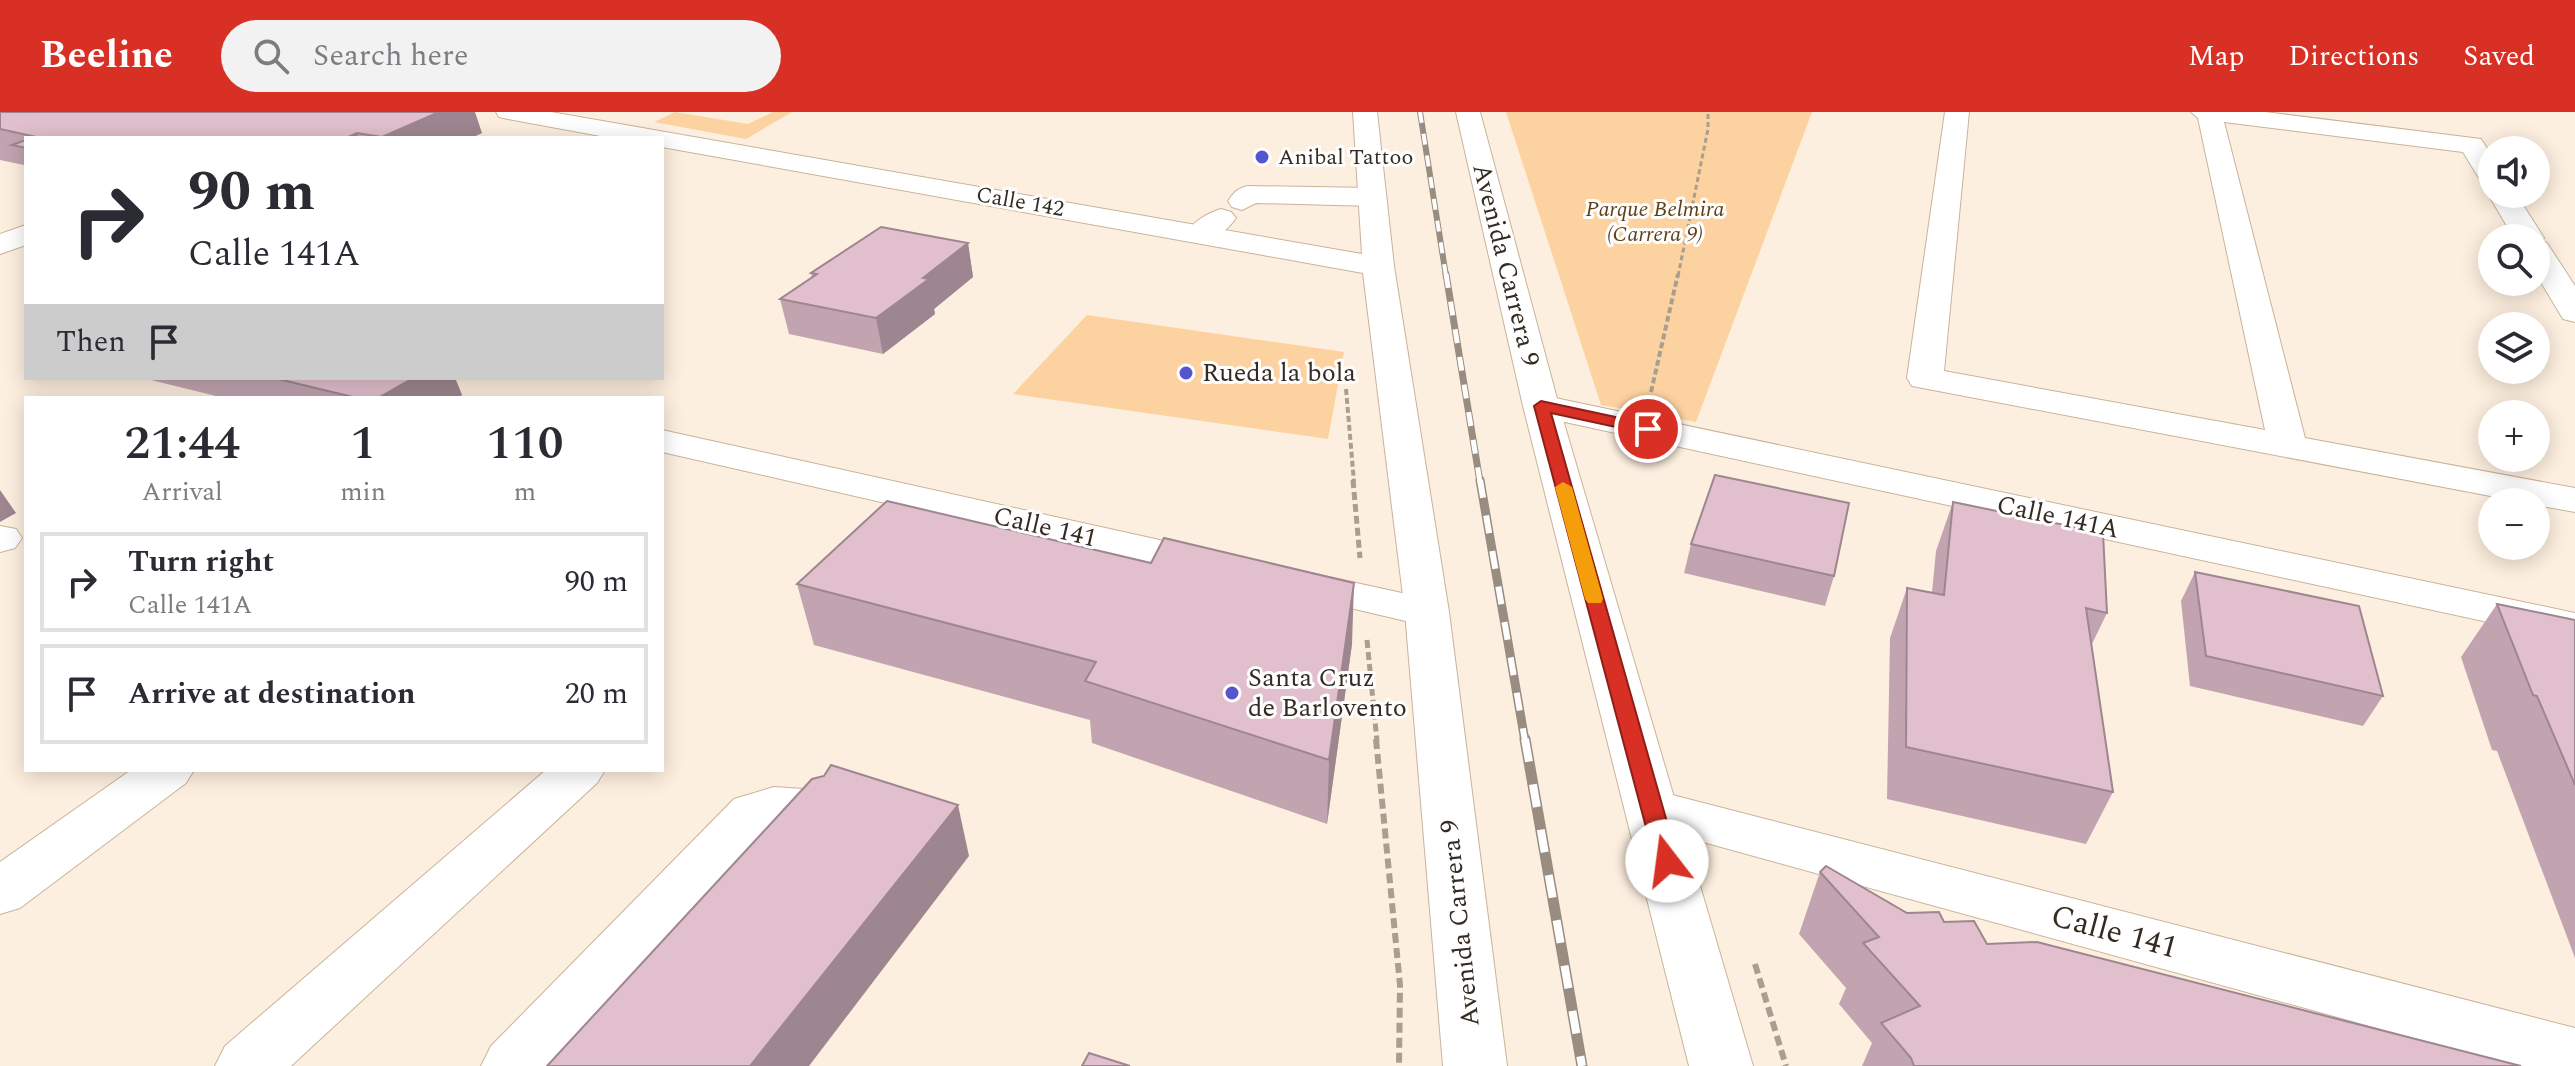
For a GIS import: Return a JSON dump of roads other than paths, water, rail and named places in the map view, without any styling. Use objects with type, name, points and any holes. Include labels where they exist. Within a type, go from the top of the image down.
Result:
[{"type":"main road","points":[[508,112],[644,136]]},
{"type":"main road","name":"Avenida Carrera 9","points":[[1365,112],[1378,266],[1427,612],[1475,1066]]},
{"type":"main road","name":"Avenida Carrera 9","points":[[1468,112],[1541,406],[1721,1066]]},
{"type":"main road","points":[[1957,112],[1925,378],[2575,500]]},
{"type":"main road","points":[[2203,112],[2472,145],[2478,155]]},
{"type":"main road","points":[[2209,113],[2288,446]]},
{"type":"main road","name":"Calle 142","points":[[664,139],[1221,218],[1378,266]]},
{"type":"main road","points":[[1221,218],[1248,194],[1372,197]]},
{"type":"main road","points":[[0,245],[24,235]]},
{"type":"main road","points":[[2550,272],[2575,312]]},
{"type":"main road","name":"Calle 141A","points":[[1541,406],[2575,627]]},
{"type":"main road","name":"Calle 141","points":[[664,441],[1427,612]]},
{"type":"main road","points":[[0,892],[165,772]]},
{"type":"main road","points":[[247,1066],[577,772]]},
{"type":"main road","points":[[513,1066],[753,813],[774,806],[819,810]]},
{"type":"main road","name":"Calle 141","points":[[1653,809],[2575,1055]]},
{"type":"railway","points":[[1420,112],[1446,276]]},
{"type":"railway","points":[[1446,274],[1480,482]]},
{"type":"railway","points":[[1480,480],[1525,741]]},
{"type":"railway","points":[[1525,739],[1582,1066]]},
{"type":"place","name":"Anibal Tattoo","points":[[1262,157]]},
{"type":"place","name":"Rueda la bola","points":[[1186,373]]},
{"type":"place","name":"Santa Cruz de Barlovento","points":[[1232,693]]},
{"type":"park label","name":"Parque Belmira (Carrera 9)","points":[[1655,222]]}]
